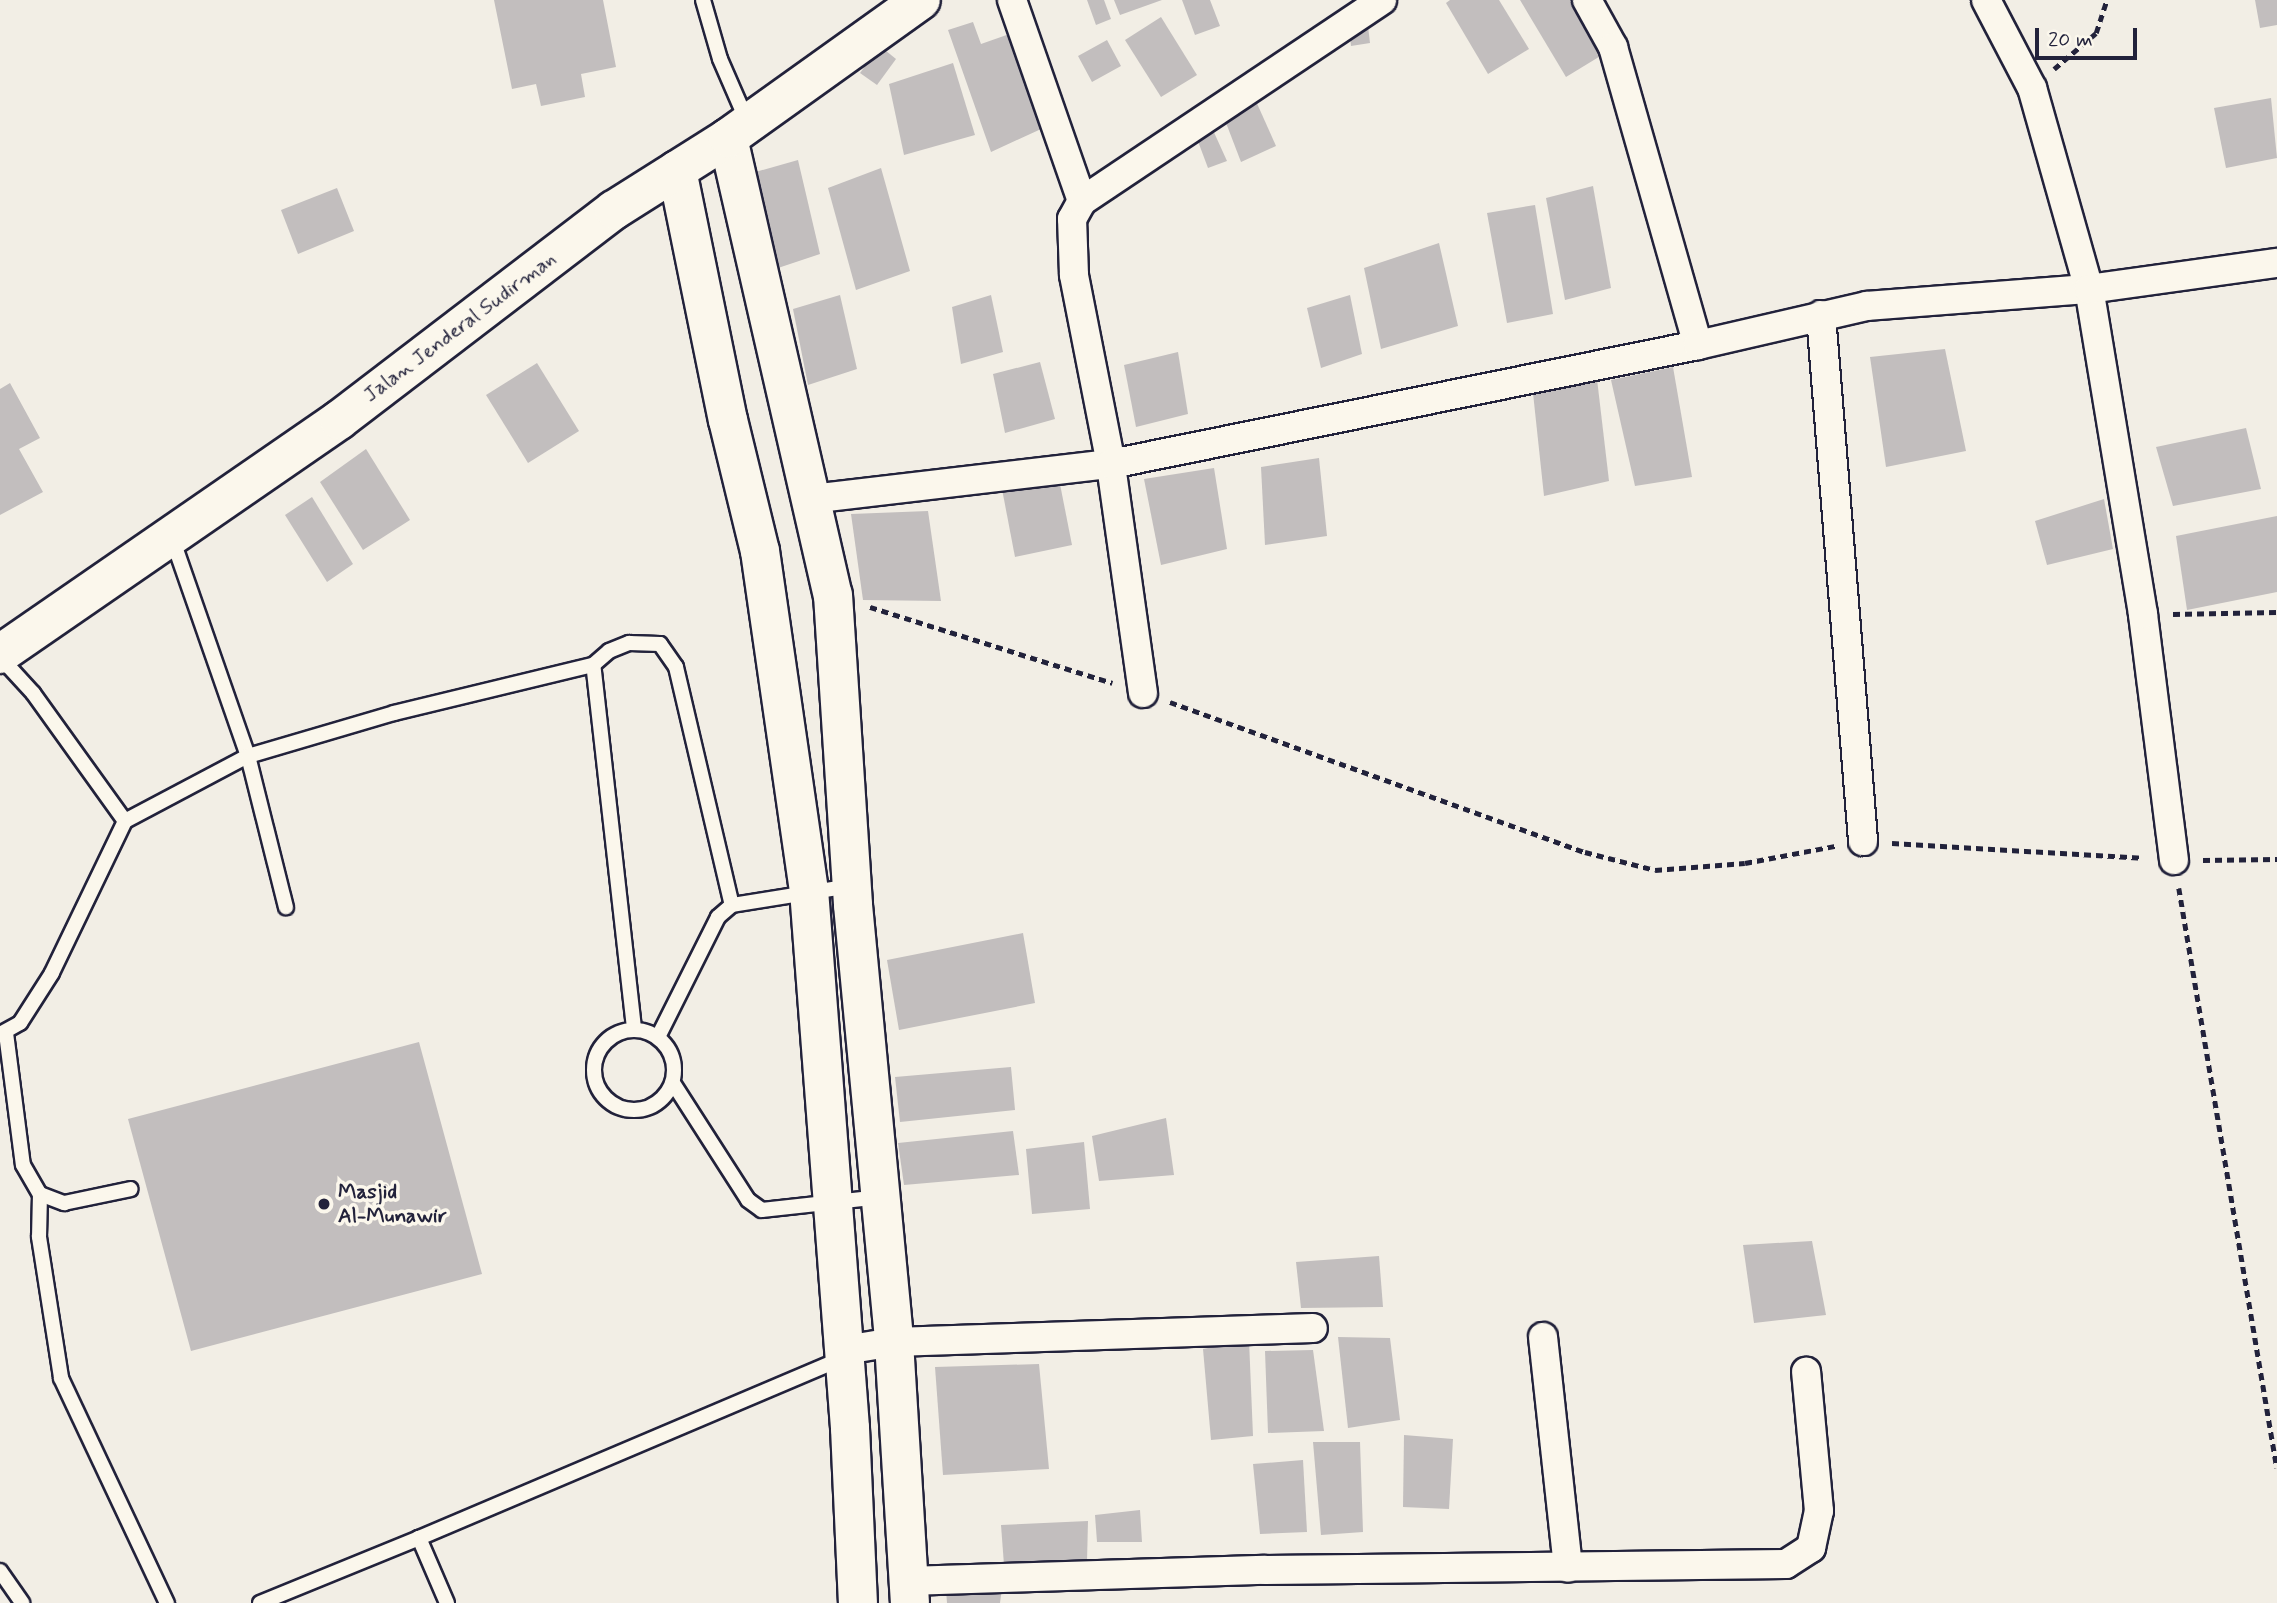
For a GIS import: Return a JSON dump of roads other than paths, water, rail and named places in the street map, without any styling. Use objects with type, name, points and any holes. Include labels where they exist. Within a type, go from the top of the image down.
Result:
[{"type":"main road","name":"Jalan Jenderal Sudirman","points":[[0,655],[170,534],[339,420],[614,210],[738,131],[921,0]]},
{"type":"main road","points":[[738,131],[810,499],[833,595],[852,886],[894,1342],[909,1592]]},
{"type":"main road","points":[[677,170],[728,420],[760,551],[809,890],[845,1354],[858,1603]]},
{"type":"street","points":[[1012,0],[1082,201]]},
{"type":"street","points":[[1143,693],[1111,464],[1074,275],[1070,235],[1072,219],[1082,201],[1382,0]]},
{"type":"street","points":[[1587,0],[1613,47],[1698,345]]},
{"type":"street","points":[[1986,0],[2032,88],[2088,289],[2143,614],[2174,860]]},
{"type":"street","points":[[810,499],[1111,464],[1698,345],[1867,306],[2088,289],[2277,263]]},
{"type":"street","points":[[1821,315],[1863,841]]},
{"type":"street","points":[[845,1354],[894,1342],[1314,1328]]},
{"type":"street","points":[[1543,1338],[1569,1568]]},
{"type":"street","points":[[909,1592],[1265,1570],[1786,1564],[1811,1549],[1819,1511],[1806,1372]]},
{"type":"lane","points":[[703,0],[738,131]]},
{"type":"lane","points":[[170,534],[248,756],[286,907]]},
{"type":"lane","points":[[167,1603],[61,1378],[39,1237],[40,1194],[23,1165],[3,1034],[20,1024],[52,973],[125,821],[248,756],[394,713],[593,665],[629,643],[660,644],[669,652],[686,697],[732,905]]},
{"type":"lane","points":[[0,655],[33,693],[125,821]]},
{"type":"lane","points":[[593,665],[634,1028]]},
{"type":"lane","points":[[658,1037],[718,917],[732,905],[809,890],[852,886]]},
{"type":"lane","points":[[673,1083],[657,1103],[634,1111],[609,1103],[594,1082],[595,1056],[610,1036],[634,1028],[658,1037],[673,1058],[673,1083],[748,1200],[762,1210],[880,1197]]},
{"type":"lane","points":[[40,1194],[64,1203],[131,1189]]},
{"type":"lane","points":[[260,1603],[419,1538],[845,1354]]},
{"type":"lane","points":[[419,1538],[447,1603]]},
{"type":"lane","points":[[0,1572],[22,1603]]},
{"type":"place","name":"Masjid Al-Munawir","points":[[324,1204]]}]
